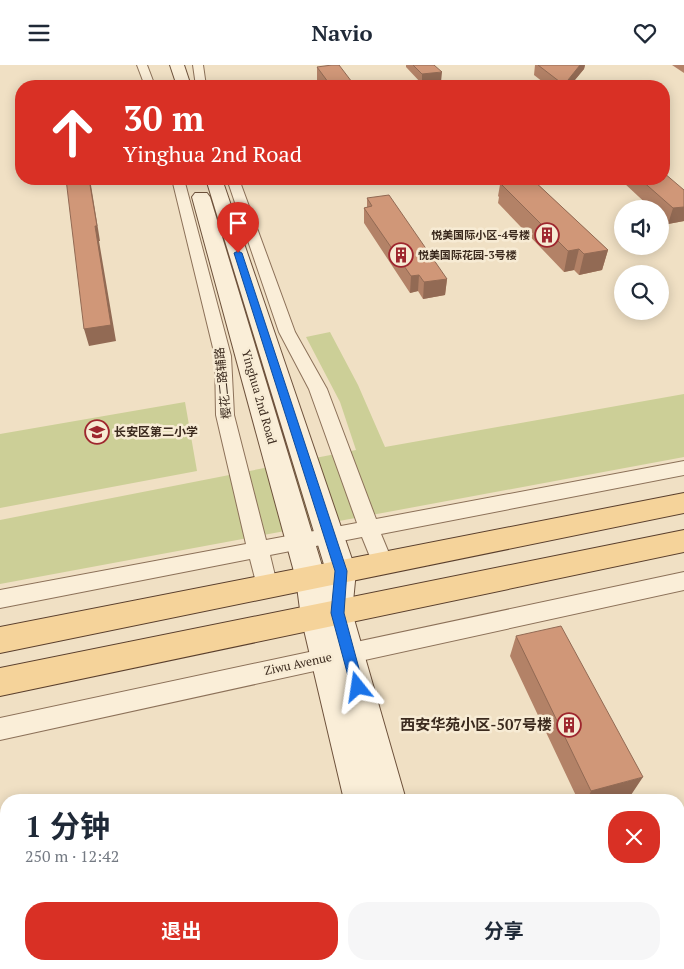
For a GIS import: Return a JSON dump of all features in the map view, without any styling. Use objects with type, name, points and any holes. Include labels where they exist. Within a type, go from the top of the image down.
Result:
[{"type":"main road","points":[[177,65],[182,80]]},
{"type":"main road","name":"Yinghua 2nd Road","points":[[197,185],[311,579],[327,615]]},
{"type":"main road","name":"Yinghua 2nd Road","points":[[216,185],[341,571],[327,615]]},
{"type":"main road","points":[[0,640],[684,503]]},
{"type":"main road","points":[[0,682],[684,541]]},
{"type":"main road","points":[[327,615],[338,655],[386,794]]},
{"type":"main road","points":[[338,655],[361,794]]},
{"type":"street","points":[[142,65],[148,80]]},
{"type":"street","points":[[198,65],[200,80]]},
{"type":"street","name":"樱花二路辅路","points":[[180,185],[223,356],[225,415],[267,588]]},
{"type":"street","points":[[234,185],[288,332],[318,389],[382,563]]},
{"type":"street","points":[[0,599],[684,468]]},
{"type":"street","name":"Ziwu Avenue","points":[[0,729],[684,581]]},
{"type":"green space","points":[[330,332],[358,385],[385,447],[684,394],[684,457],[0,584],[0,520],[356,450],[340,402],[306,337]]},
{"type":"green space","points":[[185,402],[197,471],[0,508],[0,434]]},
{"type":"building","points":[[339,65],[350,80],[327,80],[317,67]]},
{"type":"building","points":[[413,65],[434,65],[442,72],[422,74]]},
{"type":"building","points":[[538,65],[580,65],[568,80],[558,80]]},
{"type":"building","points":[[670,178],[684,190],[684,207],[673,208],[669,204],[669,200],[664,200],[647,185],[670,185]]},
{"type":"building","points":[[67,185],[90,185],[111,325],[84,329]]},
{"type":"building","points":[[502,185],[538,185],[608,250],[584,254],[579,249],[568,251]]},
{"type":"building","points":[[389,195],[447,279],[424,282],[419,275],[411,276],[364,208],[372,206],[367,198]]},
{"type":"building","points":[[561,626],[643,777],[591,791],[516,636]]},
{"type":"place","name":"悦美国际小区-4号楼","points":[[547,235]]},
{"type":"place","name":"悦美国际花园-3号楼","points":[[401,255]]},
{"type":"place","name":"长安区第二小学","points":[[97,432]]},
{"type":"place","name":"西安华苑小区-507号楼","points":[[569,725]]},
{"type":"route","points":[[238,253],[341,571],[337,613],[358,687]]}]
